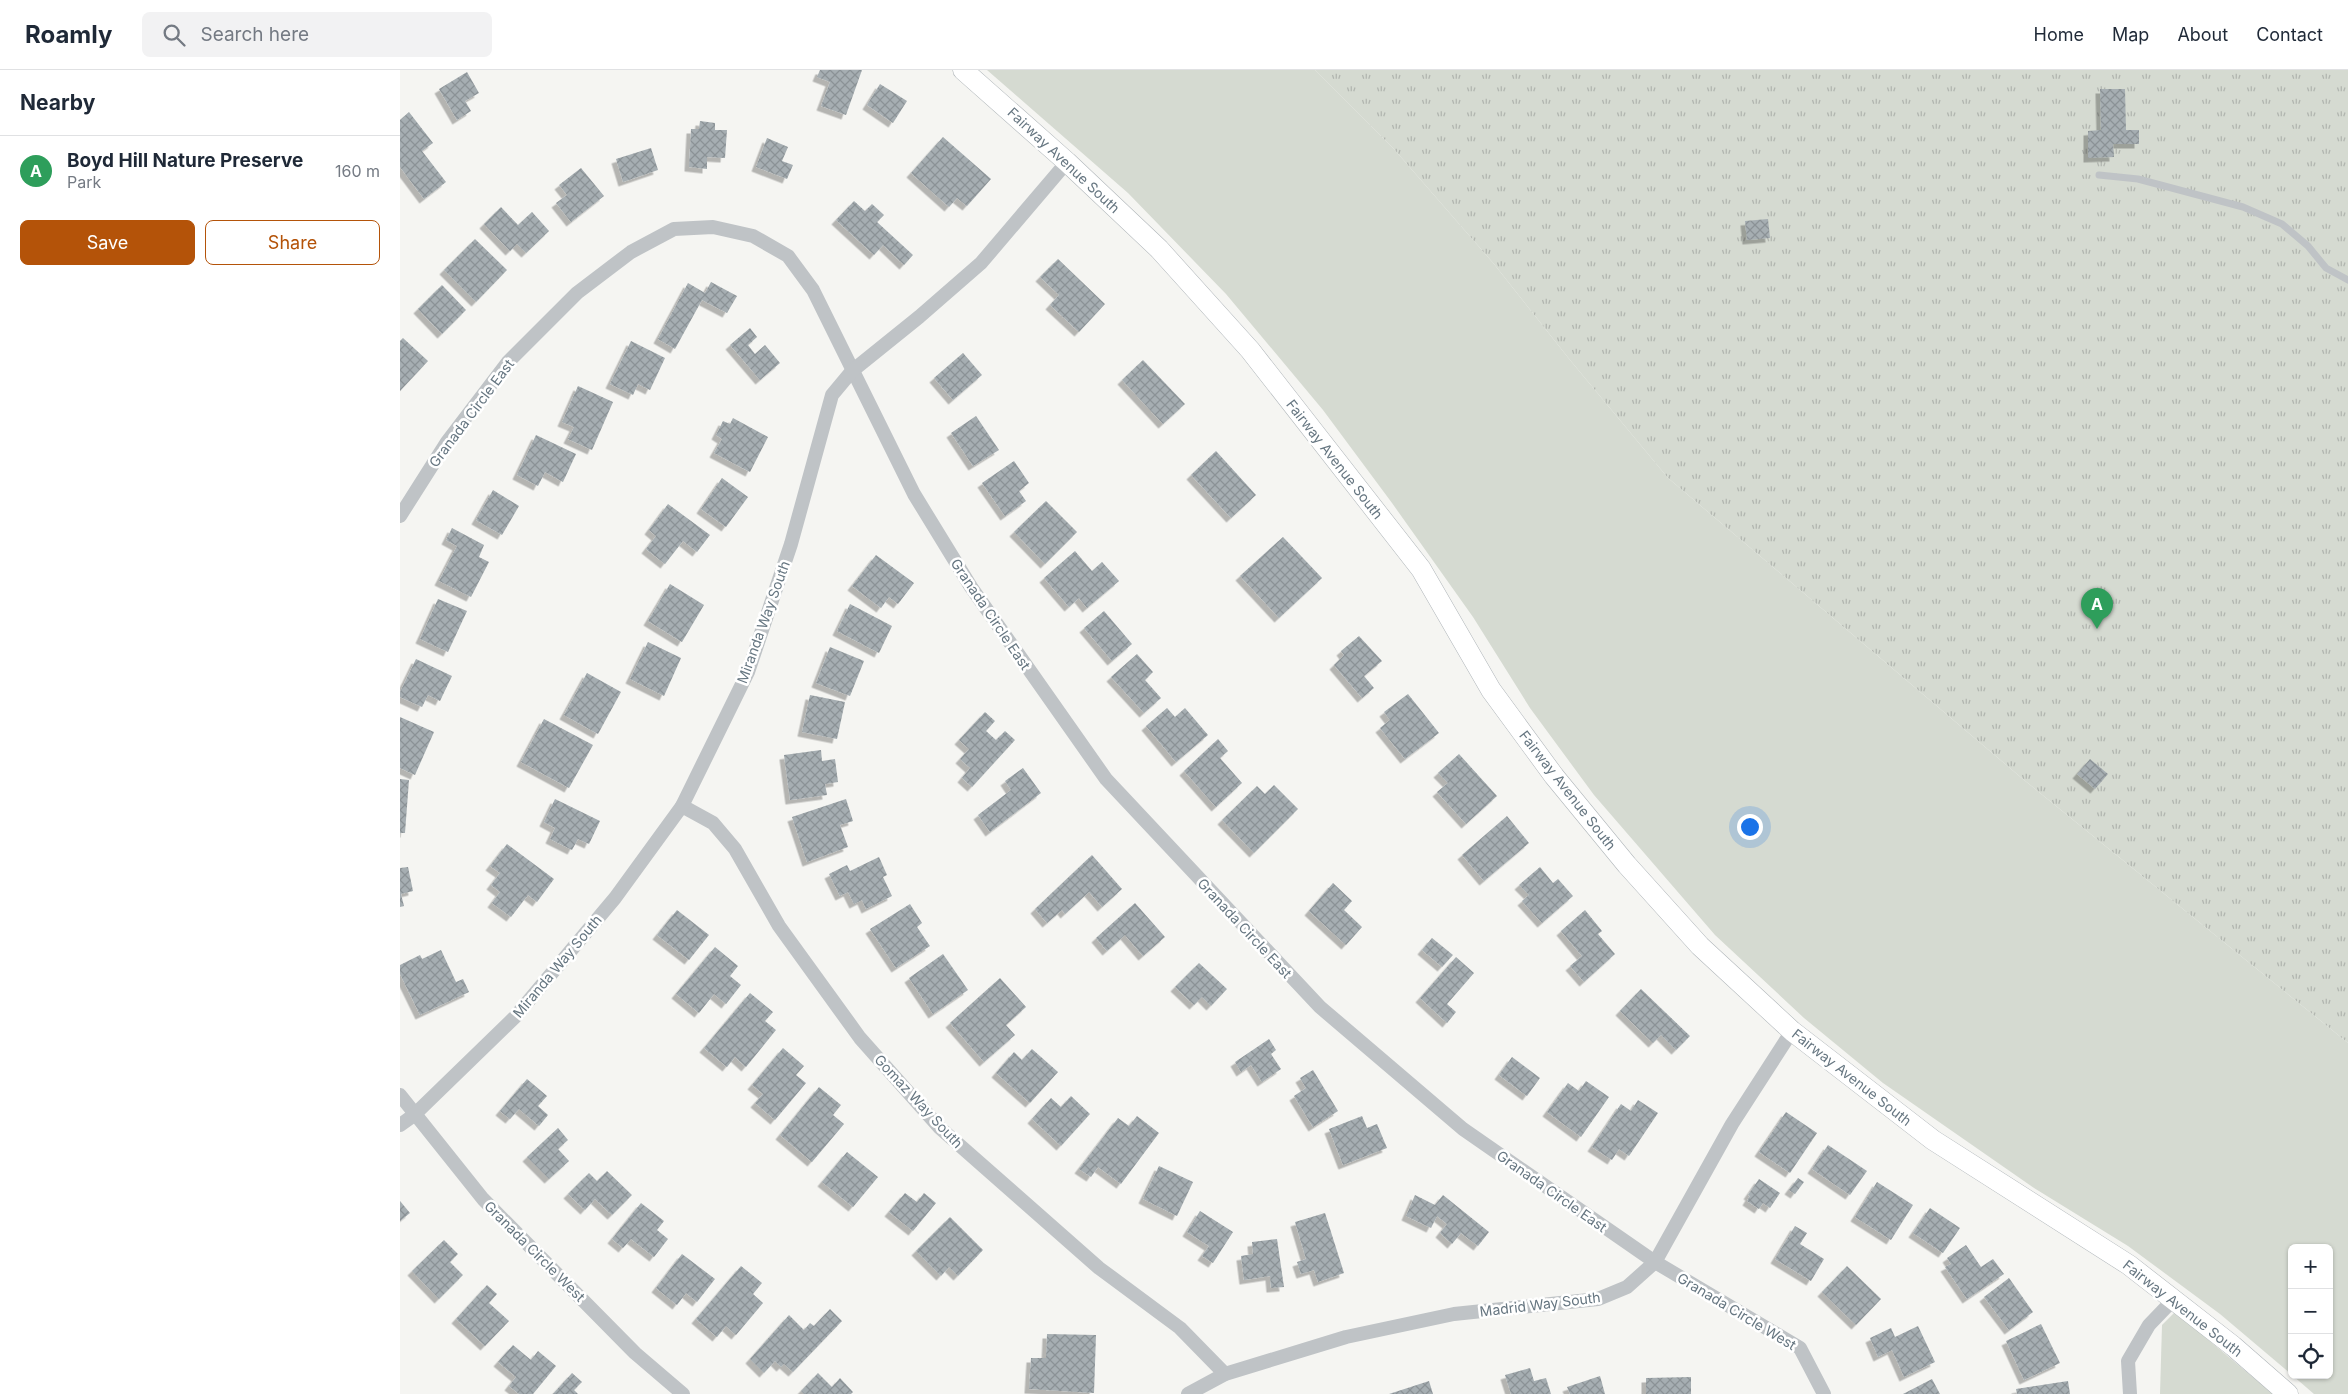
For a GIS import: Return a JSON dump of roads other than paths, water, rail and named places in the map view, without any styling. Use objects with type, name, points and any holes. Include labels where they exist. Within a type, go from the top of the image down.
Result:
[{"type":"street","name":"Fairway Avenue South","points":[[963,70],[1067,162],[1159,249],[1250,350],[1421,569],[1491,690],[1554,776],[1627,865],[1700,946],[1792,1031],[1933,1140],[2129,1264],[2288,1394]]},
{"type":"street","name":"Miranda Way South","points":[[400,1125],[414,1115],[515,1017],[615,898],[682,806],[748,672],[791,544],[832,395],[852,371],[919,317],[981,263],[1067,162]]},
{"type":"street","name":"Granada Circle East","points":[[400,516],[448,442],[508,362],[577,293],[631,252],[674,229],[713,227],[753,236],[788,256],[813,290],[914,494],[971,587],[1106,779],[1320,1007],[1462,1129],[1655,1262]]},
{"type":"street","name":"Gomaz Way South","points":[[682,806],[713,823],[735,848],[779,926],[860,1038],[940,1128],[1100,1268],[1180,1328],[1226,1374]]},
{"type":"street","name":"Madrid Way South","points":[[1188,1394],[1226,1374],[1346,1337],[1454,1314],[1598,1299],[1627,1288],[1655,1262],[1732,1124],[1792,1031]]},
{"type":"street","name":"Granada Circle West","points":[[400,1095],[414,1115],[484,1199],[635,1353],[683,1394]]},
{"type":"street","name":"Granada Circle West","points":[[1655,1262],[1800,1348],[1824,1394]]},
{"type":"street","points":[[2130,1394],[2128,1361],[2150,1325],[2174,1299]]},
{"type":"lane","points":[[2099,175],[2138,179],[2243,207],[2282,224],[2308,246],[2326,268],[2348,280]]},
{"type":"place","name":"Boyd Hill Nature Preserve","points":[[2097,629]]}]
